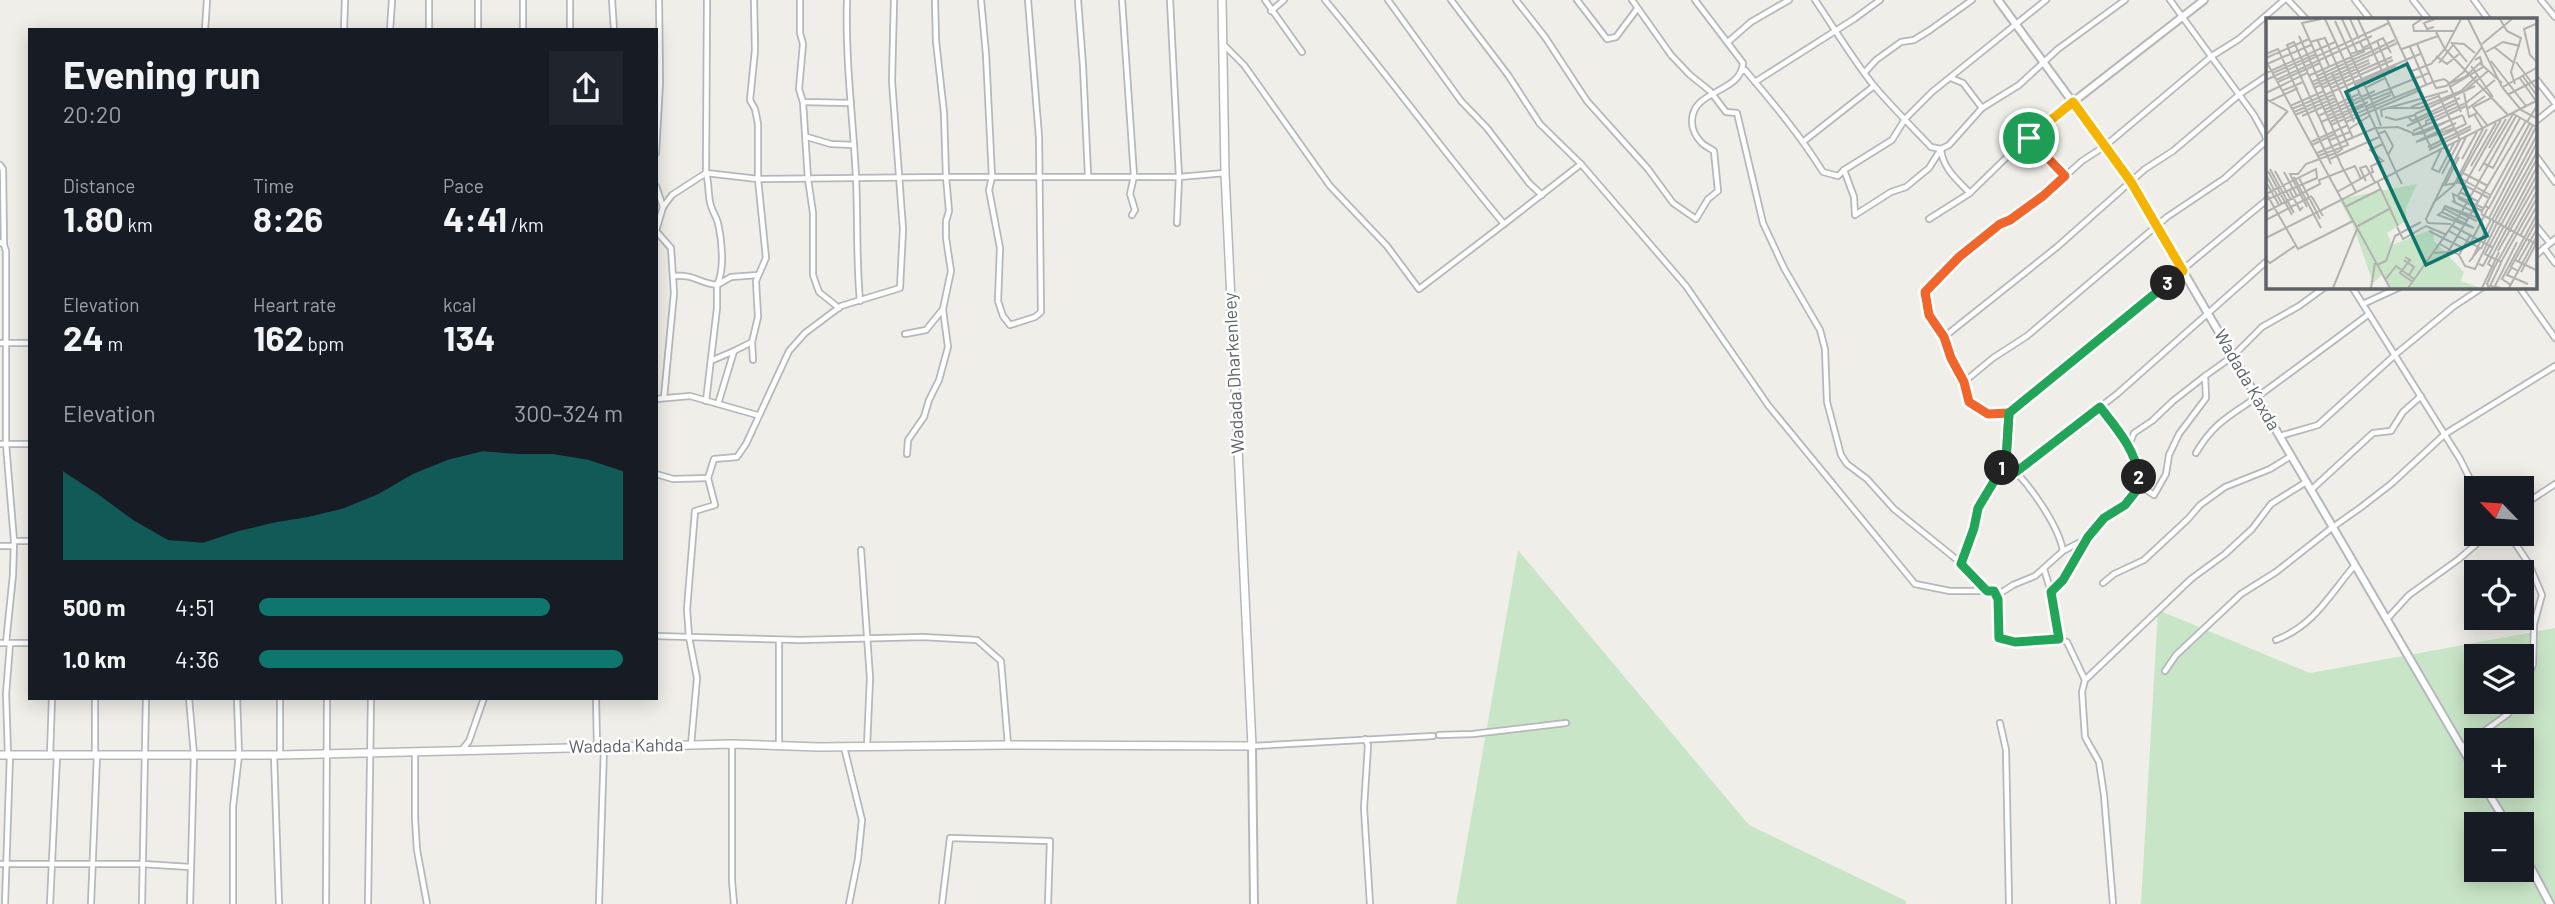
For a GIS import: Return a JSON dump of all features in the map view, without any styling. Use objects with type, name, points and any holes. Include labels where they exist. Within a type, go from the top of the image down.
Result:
[{"type":"main road","name":"Wadada Dharkenleey","points":[[1222,0],[1225,173],[1252,746]]},
{"type":"main road","name":"Wadada Kahda","points":[[6,755],[277,755],[732,744],[1252,746]]},
{"type":"street","points":[[205,28],[207,0]]},
{"type":"street","points":[[344,28],[345,0]]},
{"type":"street","points":[[390,28],[391,0]]},
{"type":"street","points":[[429,0],[429,28]]},
{"type":"street","points":[[478,0],[478,28]]},
{"type":"street","points":[[523,0],[523,28]]},
{"type":"street","points":[[570,0],[570,28]]},
{"type":"street","points":[[612,0],[614,28]]},
{"type":"street","points":[[658,123],[659,0]]},
{"type":"street","points":[[706,401],[722,253],[706,173],[707,0]]},
{"type":"street","points":[[753,360],[752,342],[758,317],[758,275],[766,258],[758,179],[758,124],[750,100],[755,50],[754,0]]},
{"type":"street","points":[[800,0],[800,33],[803,44],[799,89],[803,102],[813,213],[813,275],[819,292],[839,308]]},
{"type":"street","points":[[847,0],[846,33],[856,179],[855,243],[860,301]]},
{"type":"street","points":[[691,745],[697,678],[687,609],[695,511],[715,505],[708,478],[715,459],[737,457],[746,444],[789,351],[805,333],[839,308],[900,288],[902,203],[891,67],[894,0]]},
{"type":"street","points":[[907,454],[908,440],[924,417],[939,380],[948,347],[943,309],[951,271],[946,238],[949,211],[935,0]]},
{"type":"street","points":[[981,0],[992,177],[989,190],[1000,248],[998,301],[1010,326],[1041,312],[1040,178],[1028,0]]},
{"type":"street","points":[[1078,0],[1088,175]]},
{"type":"street","points":[[1122,0],[1134,176],[1130,194],[1135,210],[1132,215]]},
{"type":"street","points":[[1170,0],[1179,177],[1177,223]]},
{"type":"street","points":[[1265,0],[1302,52]]},
{"type":"street","points":[[1271,11],[1284,0]]},
{"type":"street","points":[[1325,0],[1504,224]]},
{"type":"street","points":[[1388,0],[1461,101],[1542,195]]},
{"type":"street","points":[[1451,0],[1508,75],[1540,124],[1581,164],[1686,286],[1768,405],[1915,584],[1950,591],[1994,591],[1999,638],[2015,642],[2059,639],[2067,642],[2085,680]]},
{"type":"street","points":[[1516,0],[1545,37],[1587,101],[1648,169],[1673,203],[1696,219],[1708,199],[1718,191],[1714,152],[1701,143],[1692,126],[1692,113],[1703,99],[1732,82],[1742,71],[1742,62],[1697,1]]},
{"type":"street","points":[[1577,0],[1607,39],[1616,37],[1637,8]]},
{"type":"street","points":[[1632,0],[1671,55],[1726,111],[1737,113],[1763,223],[1784,268],[1820,330],[1825,349],[1827,402],[1841,455],[1894,509],[1961,564],[1987,591]]},
{"type":"street","points":[[1728,42],[1751,22],[1789,0]]},
{"type":"street","points":[[1815,0],[1874,86],[1894,106],[1897,114],[1931,147],[1941,149]]},
{"type":"street","points":[[1755,82],[1880,0]]},
{"type":"street","points":[[1866,71],[1875,60],[1901,42],[1914,40],[1972,0]]},
{"type":"street","name":"Wadada Kaxda","points":[[1998,0],[2131,182],[2464,751]]},
{"type":"street","points":[[1742,71],[1745,70],[1781,110],[1823,172],[1838,176],[1892,140],[1905,119],[1931,92],[2046,0]]},
{"type":"street","points":[[1844,170],[1854,197],[1855,215],[1891,192],[1906,187],[1929,168],[1941,149],[1957,137],[1982,108],[2019,85],[2058,49],[2125,0]]},
{"type":"street","points":[[2170,0],[2266,133]]},
{"type":"street","points":[[1929,219],[1970,192],[2029,138],[2204,0]]},
{"type":"street","points":[[2266,201],[2009,413],[1988,414],[1969,402],[1964,382],[1951,358],[1944,337],[1929,315],[1925,292],[1959,257],[2000,224],[2010,220],[2043,196],[2212,56],[2286,0],[2305,18]]},
{"type":"street","points":[[2355,0],[2369,18]]},
{"type":"street","points":[[2413,0],[2427,18]]},
{"type":"street","points":[[2474,0],[2486,18]]},
{"type":"street","points":[[2541,0],[2555,17]]},
{"type":"street","points":[[1223,44],[1244,65],[1330,186],[1387,246],[1419,289],[1581,164]]},
{"type":"street","points":[[1944,337],[2057,247],[2145,169],[2173,151],[2240,94],[2266,76]]},
{"type":"street","points":[[1951,78],[1963,83],[1982,108]]},
{"type":"street","points":[[2538,82],[2555,104],[2538,119]]},
{"type":"street","points":[[1804,141],[1874,86]]},
{"type":"street","points":[[803,102],[851,103]]},
{"type":"street","points":[[806,137],[831,144],[854,145]]},
{"type":"street","points":[[2029,138],[2065,176]]},
{"type":"street","points":[[1964,382],[2046,321],[2179,208],[2225,178],[2266,146]]},
{"type":"street","points":[[1941,149],[1942,159],[1954,177],[1970,192]]},
{"type":"street","points":[[2538,159],[2555,182]]},
{"type":"street","points":[[0,165],[3,444],[13,544],[13,575],[5,644],[5,904]]},
{"type":"street","points":[[658,224],[663,207],[672,195],[706,173],[758,179],[898,179],[1088,175],[1179,177],[1225,173]]},
{"type":"street","points":[[658,190],[663,207]]},
{"type":"street","points":[[2538,228],[2550,243]]},
{"type":"street","points":[[658,233],[671,248],[674,293],[664,397]]},
{"type":"street","points":[[2538,253],[2555,239]]},
{"type":"street","points":[[2544,248],[2555,263]]},
{"type":"street","points":[[2016,472],[2100,407],[2266,262]]},
{"type":"street","points":[[673,276],[689,275],[717,285],[731,277],[758,275]]},
{"type":"street","points":[[2129,445],[2134,433],[2233,356],[2262,327],[2322,289]]},
{"type":"street","points":[[2353,289],[2396,354],[2468,476]]},
{"type":"street","points":[[2363,304],[2396,289]]},
{"type":"street","points":[[2280,436],[2318,425],[2396,354],[2453,307],[2480,289]]},
{"type":"street","points":[[2520,289],[2555,338]]},
{"type":"street","points":[[905,334],[926,330],[943,309]]},
{"type":"street","points":[[2196,453],[2206,435],[2223,418],[2257,397],[2369,314]]},
{"type":"street","points":[[712,360],[752,342]]},
{"type":"street","points":[[3,343],[28,343]]},
{"type":"street","points":[[718,404],[734,351]]},
{"type":"street","points":[[2165,671],[2176,655],[2241,594],[2276,572],[2392,484],[2445,434],[2555,366]]},
{"type":"street","points":[[2140,486],[2154,495],[2166,474],[2169,455],[2179,434],[2206,398],[2206,376]]},
{"type":"street","points":[[658,398],[690,396],[758,415]]},
{"type":"street","points":[[2311,490],[2373,433],[2391,430],[2403,412],[2421,396]]},
{"type":"street","points":[[1996,596],[2013,585],[2026,581],[2063,551],[2081,543],[2104,518],[2125,505],[2140,486],[2137,463],[2129,445],[2100,407]]},
{"type":"street","points":[[1961,564],[1978,508],[2006,461],[2009,413]]},
{"type":"street","points":[[3,444],[28,444]]},
{"type":"street","points":[[2103,583],[2114,574],[2132,568],[2144,560],[2200,505],[2225,487],[2270,470],[2291,456]]},
{"type":"street","points":[[2006,461],[2038,498],[2056,530],[2063,551]]},
{"type":"street","points":[[658,475],[673,479],[708,478]]},
{"type":"street","points":[[2113,904],[2105,795],[2099,762],[2085,737],[2082,692],[2085,680],[2191,579],[2252,529],[2271,504],[2306,482]]},
{"type":"street","points":[[2534,498],[2555,484]]},
{"type":"street","points":[[2051,592],[2063,580],[2088,537]]},
{"type":"street","points":[[0,545],[28,541]]},
{"type":"street","points":[[2387,619],[2409,595],[2474,546]]},
{"type":"street","points":[[2517,546],[2529,564],[2542,595],[2534,624],[2534,644]]},
{"type":"street","points":[[861,550],[870,678],[867,746]]},
{"type":"street","points":[[2276,640],[2292,634],[2310,621],[2355,565]]},
{"type":"street","points":[[2044,569],[2059,639]]},
{"type":"street","points":[[658,636],[779,640],[923,637],[977,640],[1001,661],[1008,744]]},
{"type":"street","points":[[779,640],[779,746]]},
{"type":"street","points":[[5,644],[28,643]]},
{"type":"street","points":[[50,904],[54,756],[52,700]]},
{"type":"street","points":[[91,904],[95,700]]},
{"type":"street","points":[[142,904],[146,700]]},
{"type":"street","points":[[189,700],[194,755],[190,904]]},
{"type":"street","points":[[233,904],[233,807],[239,755],[237,700]]},
{"type":"street","points":[[279,904],[277,755],[280,700]]},
{"type":"street","points":[[326,904],[327,700]]},
{"type":"street","points":[[368,904],[367,828],[371,700]]},
{"type":"street","points":[[461,751],[469,741],[483,700]]},
{"type":"street","points":[[596,700],[600,746],[599,904]]},
{"type":"street","points":[[2462,747],[2508,714]]},
{"type":"street","points":[[1254,904],[1252,746],[1474,734],[1566,723]]},
{"type":"street","points":[[2000,723],[2006,750],[2009,904]]},
{"type":"street","points":[[1365,739],[1368,745],[1364,808],[1370,904]]},
{"type":"street","points":[[732,744],[734,904]]},
{"type":"street","points":[[844,746],[862,820],[849,904]]},
{"type":"street","points":[[415,750],[416,829],[427,904]]},
{"type":"street","points":[[942,904],[950,838],[1050,841],[1048,904]]},
{"type":"street","points":[[3,864],[142,864],[190,867]]},
{"type":"street","points":[[2534,874],[2550,904]]},
{"type":"green space","points":[[1518,550],[1749,825],[1906,901],[1906,904],[1456,904]]},
{"type":"green space","points":[[2158,610],[2310,673],[2464,645],[2464,714],[2534,714],[2534,644],[2468,644],[2555,628],[2555,904],[2141,904]]},
{"type":"route","points":[[2029,138],[2065,176],[2043,196],[2010,220],[2000,224],[1959,257],[1925,292],[1929,315],[1944,337],[1951,358],[1964,382],[1969,402],[1988,414],[2009,413],[2006,461],[1978,508],[1961,564],[1987,591],[1994,591],[1998,599],[1999,638],[2015,642],[2059,639],[2051,592],[2063,580],[2088,537],[2104,518],[2125,505],[2140,486],[2137,463],[2129,445],[2100,407],[2016,472],[2006,461],[2009,413],[2183,271],[2131,182],[2073,102],[2029,138]]}]
